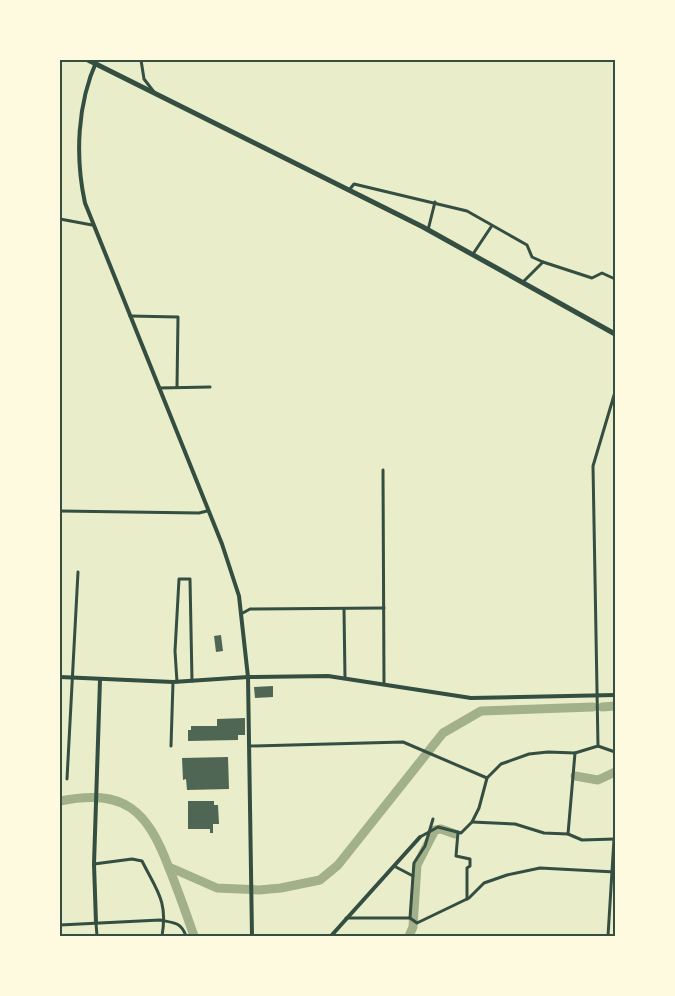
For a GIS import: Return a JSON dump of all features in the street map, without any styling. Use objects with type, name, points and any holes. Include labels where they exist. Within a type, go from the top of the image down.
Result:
[{"type":"highway","points":[[88,60],[95,61],[156,94],[350,189],[473,254],[615,334]]},
{"type":"street","points":[[142,60],[144,79],[156,94]]},
{"type":"street","points":[[95,61],[87,93],[79,142],[81,185],[92,225],[235,579],[248,677],[252,936]]},
{"type":"street","points":[[350,189],[354,184],[435,202],[467,212],[527,245],[532,257],[543,262],[580,276],[592,278],[602,273],[615,279]]},
{"type":"street","points":[[428,230],[435,202]]},
{"type":"street","points":[[60,219],[92,225]]},
{"type":"street","points":[[473,254],[491,226]]},
{"type":"street","points":[[522,282],[543,262]]},
{"type":"street","points":[[130,316],[178,316],[178,387]]},
{"type":"street","points":[[158,388],[210,387]]},
{"type":"street","points":[[598,746],[593,466],[615,392]]},
{"type":"street","points":[[383,470],[384,684]]},
{"type":"street","points":[[60,511],[199,513],[208,511]]},
{"type":"street","points":[[67,780],[78,572]]},
{"type":"street","points":[[171,746],[179,579],[190,579],[192,682]]},
{"type":"street","points":[[241,614],[250,608],[384,608]]},
{"type":"street","points":[[344,609],[345,678]]},
{"type":"street","points":[[60,678],[192,682],[248,677],[345,678],[471,698],[615,696]]},
{"type":"street","points":[[97,936],[94,864],[100,680]]},
{"type":"street","points":[[250,746],[403,742],[487,778]]},
{"type":"street","points":[[330,936],[420,837],[438,827],[461,833],[472,822],[479,808],[487,778],[508,760],[548,752],[574,753],[598,746],[615,752]]},
{"type":"street","points":[[568,834],[574,753]]},
{"type":"street","points":[[412,920],[414,863],[425,846],[433,819]]},
{"type":"street","points":[[472,822],[515,824],[544,833],[568,834],[582,840],[614,839],[608,936]]},
{"type":"street","points":[[458,832],[456,856],[470,859],[470,866],[467,868],[467,899]]},
{"type":"street","points":[[94,864],[132,860],[142,861],[164,904],[165,921],[162,936]]},
{"type":"street","points":[[394,866],[413,876]]},
{"type":"street","points":[[346,918],[412,920],[467,899],[484,883],[506,875],[540,868],[613,872]]},
{"type":"street","points":[[60,925],[165,921],[182,926],[186,936]]},
{"type":"building","points":[[221,635],[223,651],[216,652],[214,636]]},
{"type":"building","points":[[273,686],[273,697],[255,698],[254,687]]},
{"type":"building","points":[[245,718],[245,735],[238,735],[238,740],[188,741],[188,730],[191,730],[191,726],[217,726],[217,719]]},
{"type":"building","points":[[228,757],[229,789],[187,790],[186,779],[183,780],[182,758]]},
{"type":"building","points":[[188,801],[214,801],[214,805],[218,805],[219,824],[213,824],[213,833],[210,833],[210,829],[188,829]]},
{"type":"waterway","points":[[602,707],[615,706]]},
{"type":"waterway","points":[[169,867],[217,888],[259,890],[281,888],[320,880],[338,865],[443,733],[481,711],[593,707]]},
{"type":"waterway","points":[[575,776],[598,780],[615,772]]},
{"type":"waterway","points":[[60,801],[82,798],[101,798],[117,801],[131,808],[142,818],[161,848],[194,936]]},
{"type":"waterway","points":[[409,936],[413,927],[417,865],[435,830],[441,829],[455,834]]}]
